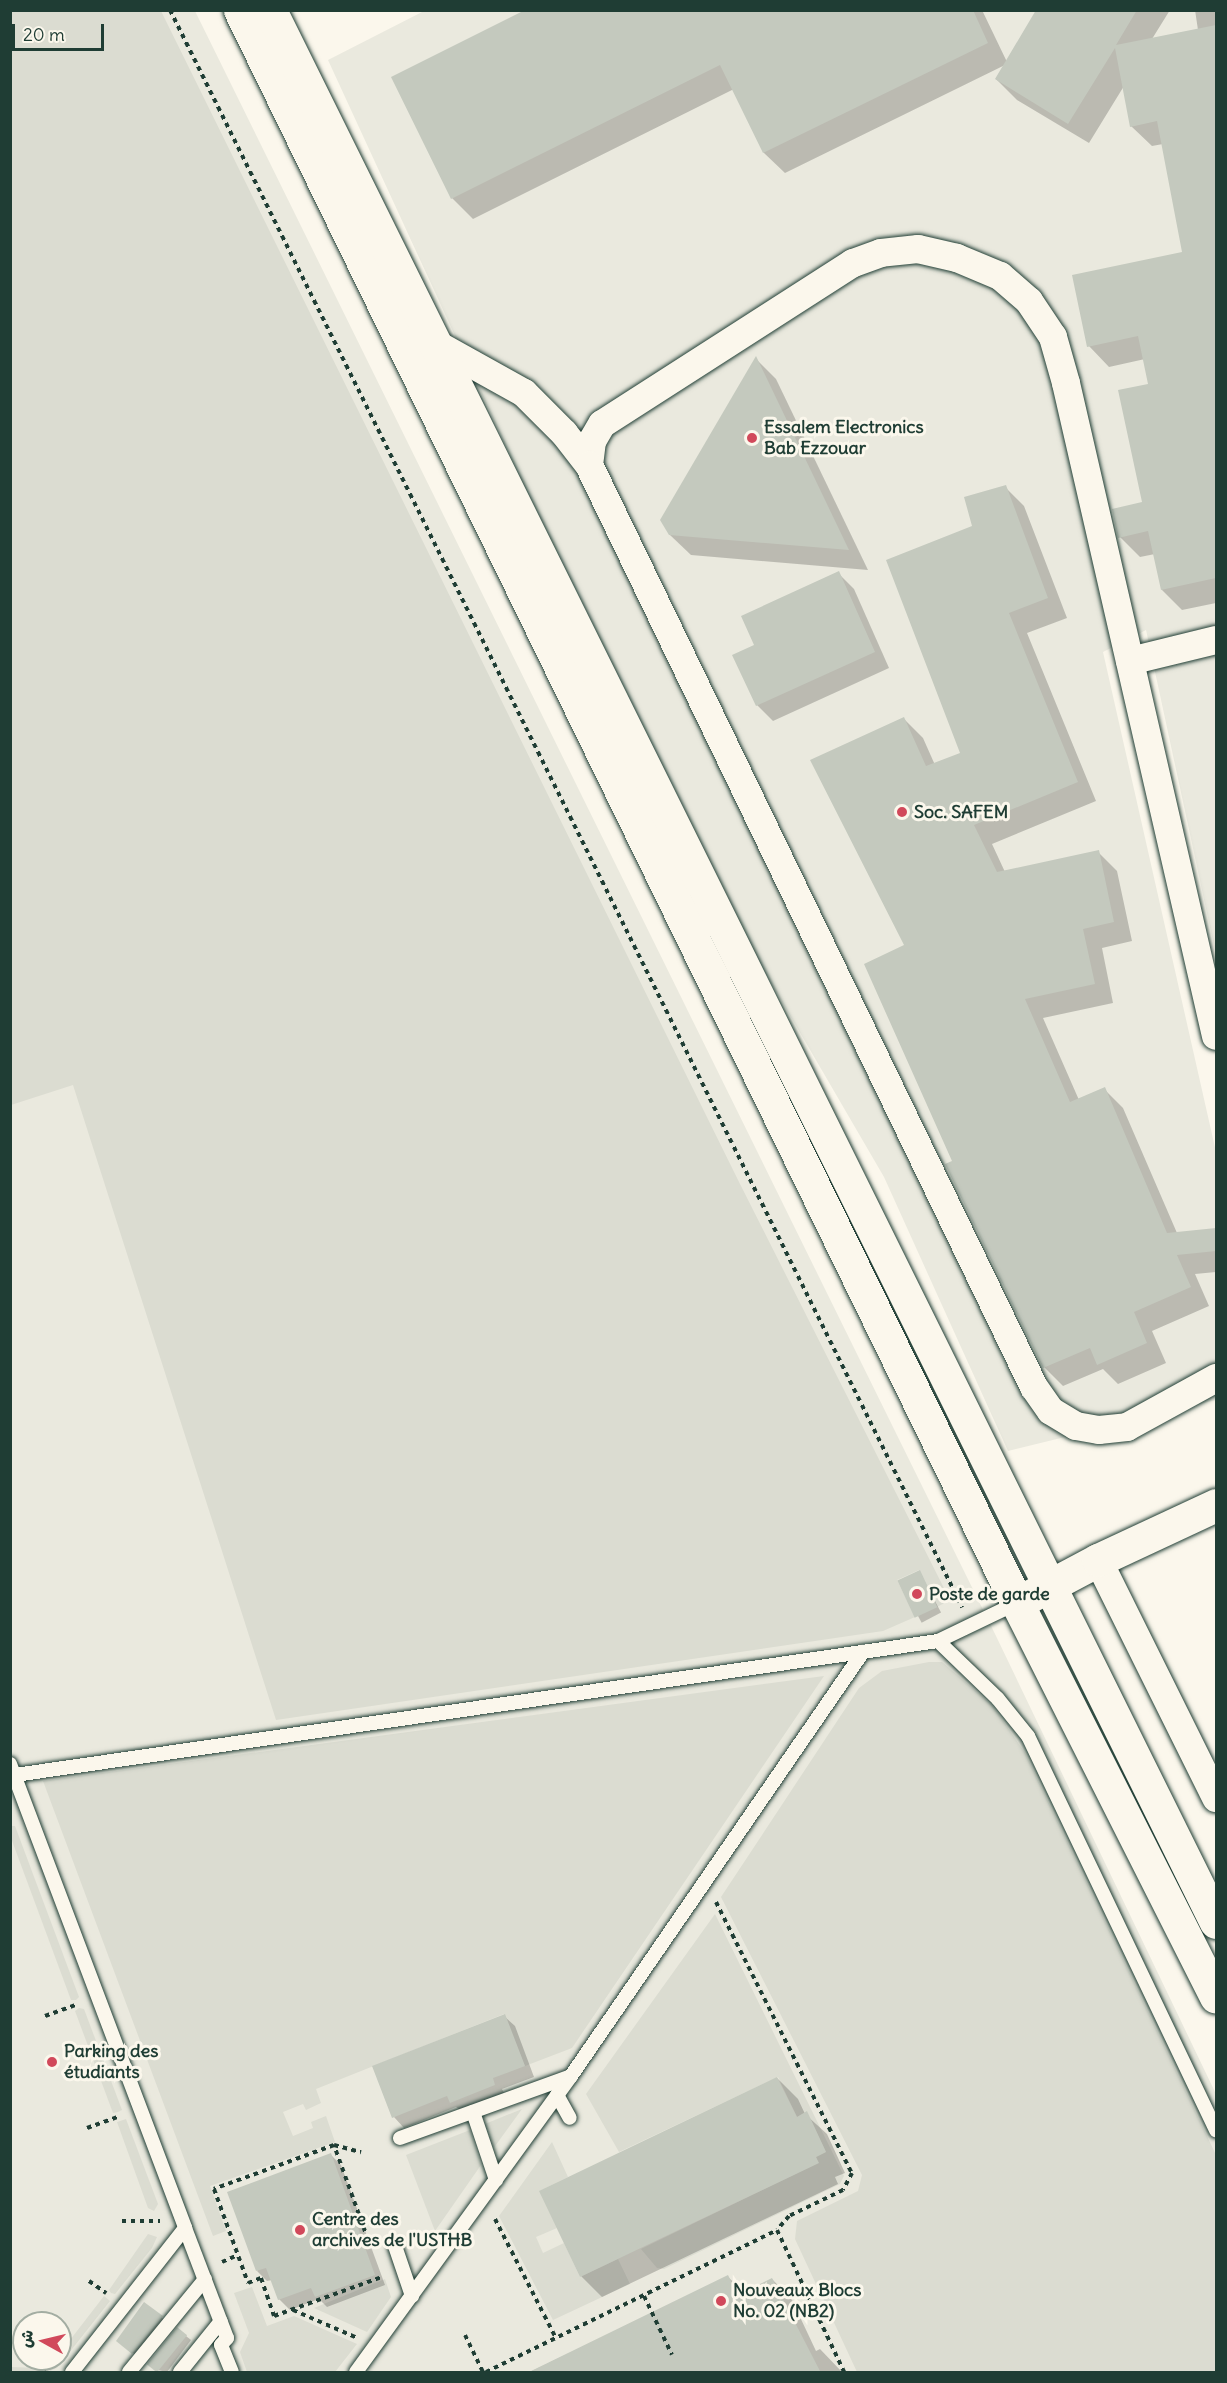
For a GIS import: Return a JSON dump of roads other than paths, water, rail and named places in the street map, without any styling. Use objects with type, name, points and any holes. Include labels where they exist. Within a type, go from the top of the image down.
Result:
[{"type":"main road","points":[[240,10],[1017,1603],[1216,1997]]},
{"type":"main road","points":[[270,10],[432,342],[1052,1584],[1216,1922]]},
{"type":"main road","points":[[1017,1603],[1098,1560],[1216,1505]]},
{"type":"street","points":[[589,465],[592,441],[602,424],[853,263],[881,253],[918,249],[957,258],[1000,276],[1029,301],[1053,336],[1216,1036]]},
{"type":"street","points":[[389,318],[524,393],[564,433],[589,465],[1034,1387],[1051,1411],[1076,1426],[1099,1430],[1127,1427],[1216,1378]]},
{"type":"street","points":[[1130,661],[1216,640]]},
{"type":"street","points":[[1098,1560],[1216,1798]]},
{"type":"lane","points":[[232,2373],[221,2345],[227,2338],[221,2321],[13,1770],[938,1641],[1017,1603]]},
{"type":"lane","points":[[938,1641],[998,1699],[1028,1736],[1216,2130]]},
{"type":"lane","points":[[356,2373],[571,2076],[863,1652]]},
{"type":"lane","points":[[400,2138],[571,2076]]},
{"type":"lane","points":[[557,2095],[570,2118]]},
{"type":"lane","points":[[473,2112],[496,2180]]},
{"type":"lane","points":[[72,2373],[184,2224]]},
{"type":"lane","points":[[395,2246],[412,2295]]},
{"type":"lane","points":[[129,2373],[205,2279]]},
{"type":"lane","points":[[180,2373],[221,2321]]},
{"type":"place","name":"Essalem Electronics Bab Ezzouar","points":[[752,438]]},
{"type":"place","name":"Soc. SAFEM","points":[[902,812]]},
{"type":"place","name":"Poste de garde","points":[[917,1594]]},
{"type":"place","name":"Parking des étudiants","points":[[52,2062]]},
{"type":"place","name":"Centre des archives de l'USTHB","points":[[300,2230]]},
{"type":"place","name":"Nouveaux Blocs No. 02 (NB2)","points":[[721,2301]]}]
